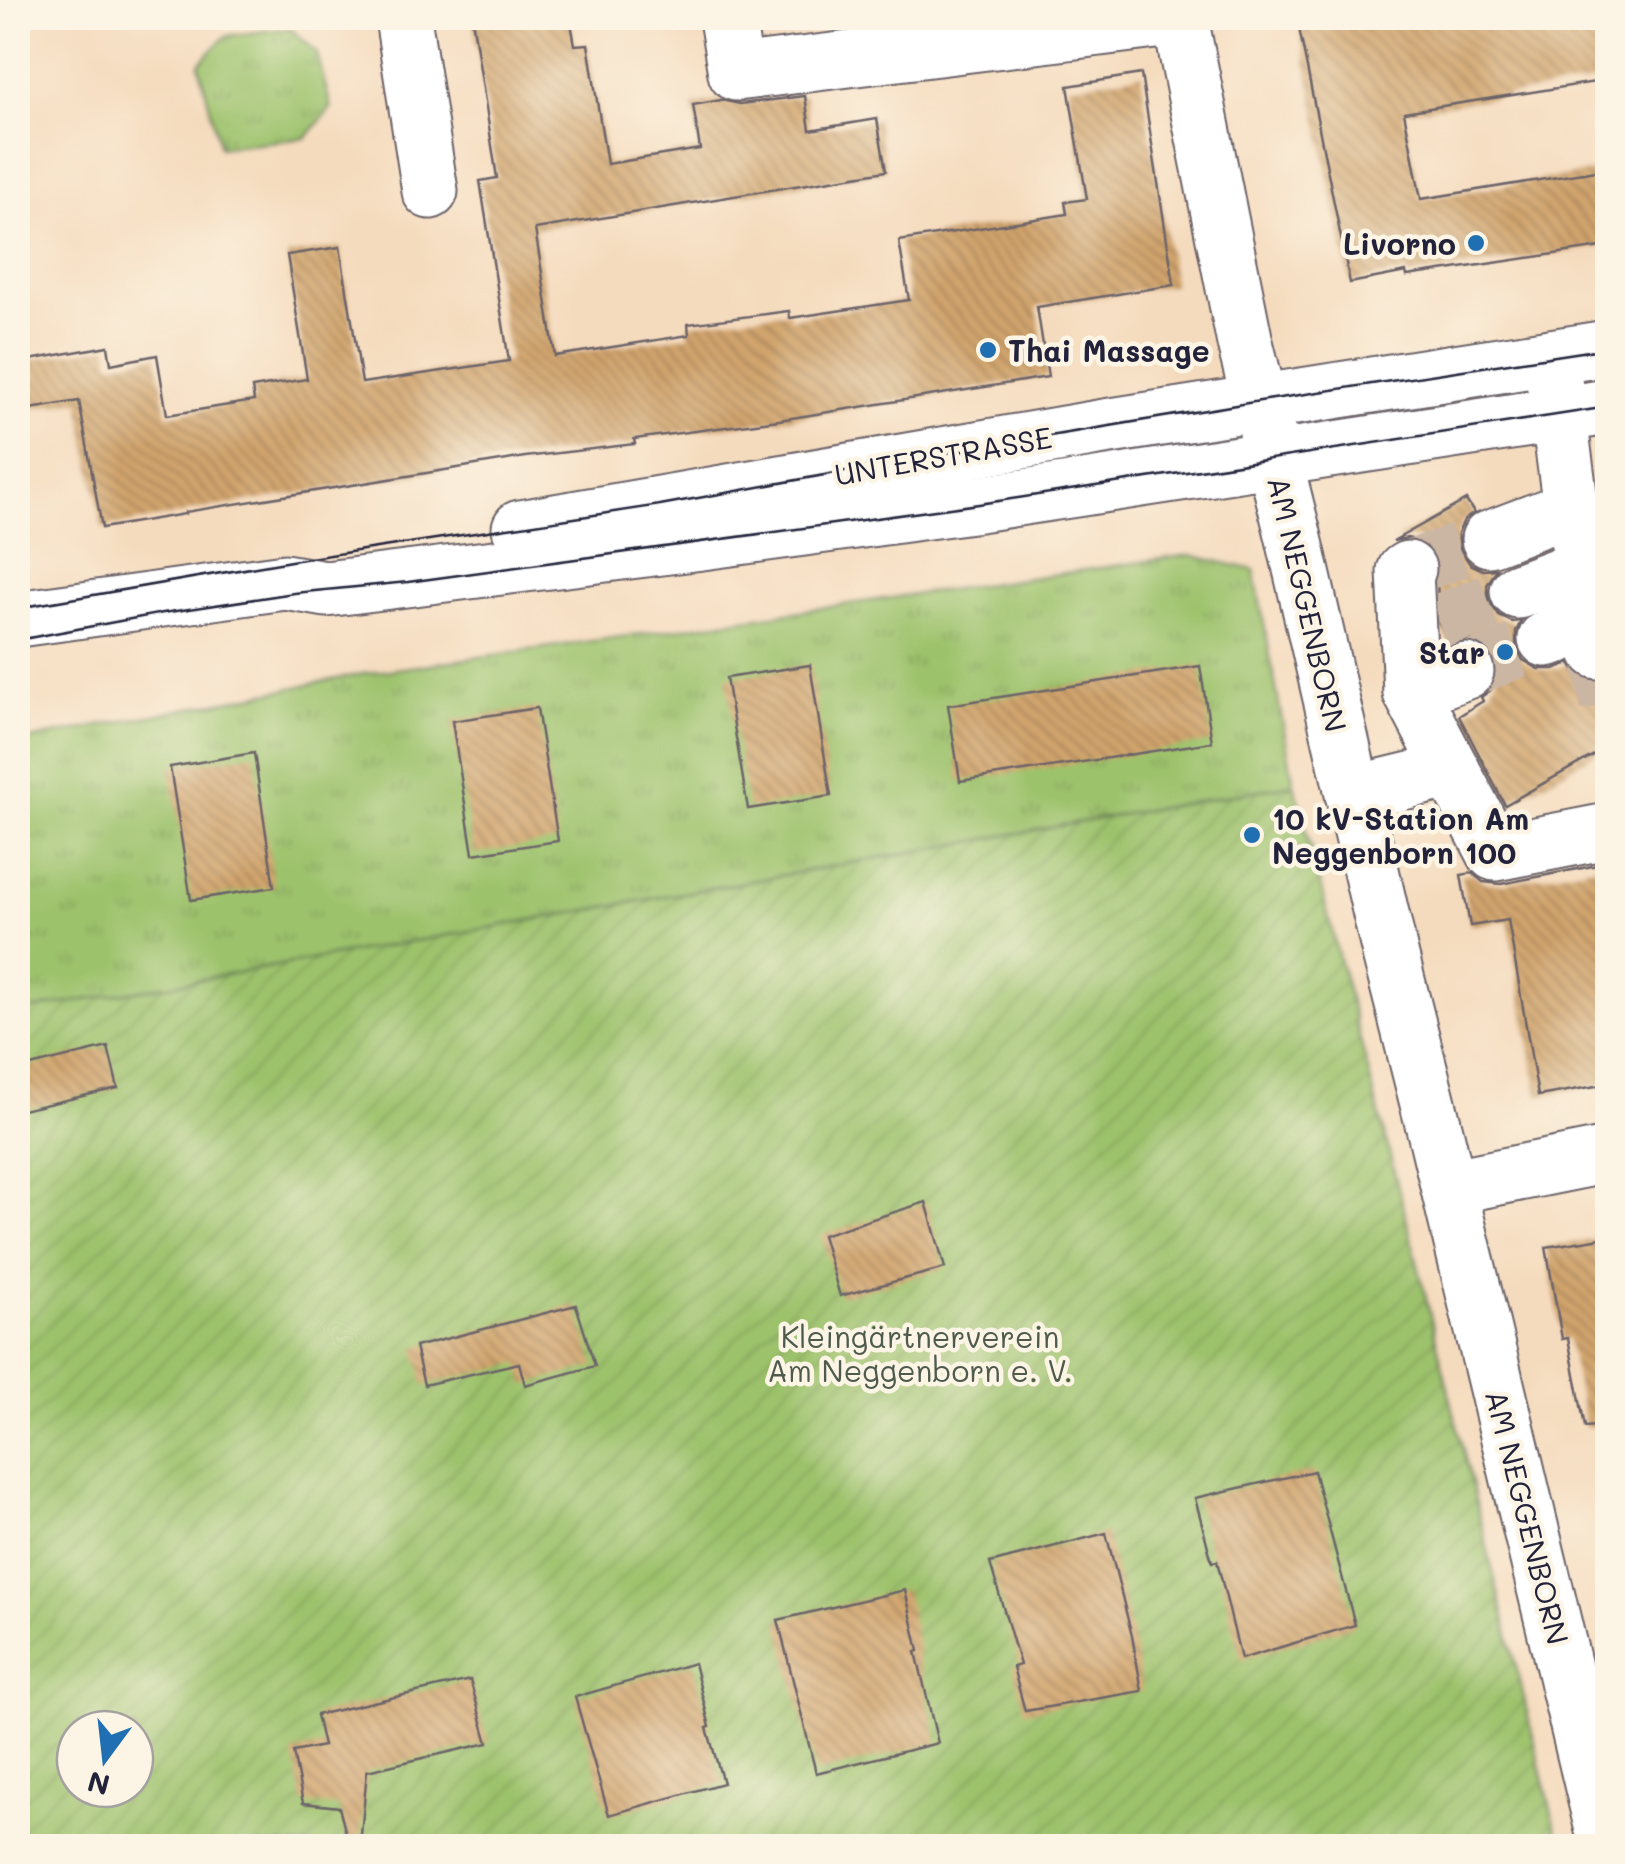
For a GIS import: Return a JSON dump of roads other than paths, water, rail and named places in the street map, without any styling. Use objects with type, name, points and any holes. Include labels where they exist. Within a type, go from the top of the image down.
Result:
[{"type":"main road","points":[[403,18],[430,191]]},
{"type":"main road","points":[[727,18],[736,73],[1180,18]]},
{"type":"main road","name":"AM NEGGENBORN","points":[[1180,18],[1246,343],[1607,1846]]},
{"type":"main road","name":"UNTERSTRASSE","points":[[285,582],[322,558],[660,505],[1260,401],[1608,348]]},
{"type":"main road","points":[[1551,358],[1582,411],[1571,508],[1598,650]]},
{"type":"main road","name":"UNTERSTRASSE","points":[[18,618],[285,582],[326,589],[702,542],[1582,411]]},
{"type":"main road","points":[[1489,539],[1571,508]]},
{"type":"main road","points":[[1518,590],[1584,566]]},
{"type":"main road","points":[[1546,640],[1557,636],[1584,566]]},
{"type":"main road","points":[[1408,569],[1404,571],[1423,628],[1411,692],[1495,853],[1608,831]]},
{"type":"main road","name":"UNTERSTRASSE","points":[[18,636],[150,598]]},
{"type":"main road","points":[[1411,692],[1466,671]]},
{"type":"main road","points":[[1353,794],[1452,770]]},
{"type":"main road","points":[[1448,1187],[1608,1154]]},
{"type":"tunnel","points":[[1408,569],[1489,539]]},
{"type":"tunnel","points":[[1438,622],[1518,591]]},
{"type":"tunnel","points":[[1466,671],[1546,639]]},
{"type":"tunnel","points":[[1598,651],[1608,705]]},
{"type":"tram line","points":[[18,608],[291,561],[660,505],[1260,401],[1608,348]]},
{"type":"tram line","points":[[18,640],[294,593],[408,582],[979,504],[1608,407]]},
{"type":"place","name":"Livorno","points":[[1476,243]]},
{"type":"place","name":"Thai Massage","points":[[988,350]]},
{"type":"place","name":"Star","points":[[1505,652]]},
{"type":"place","name":"10 kV-Station Am Neggenborn 100","points":[[1252,835]]},
{"type":"park label","name":"Kleingärtnerverein Am Neggenborn e. V.","points":[[920,1353]]}]
